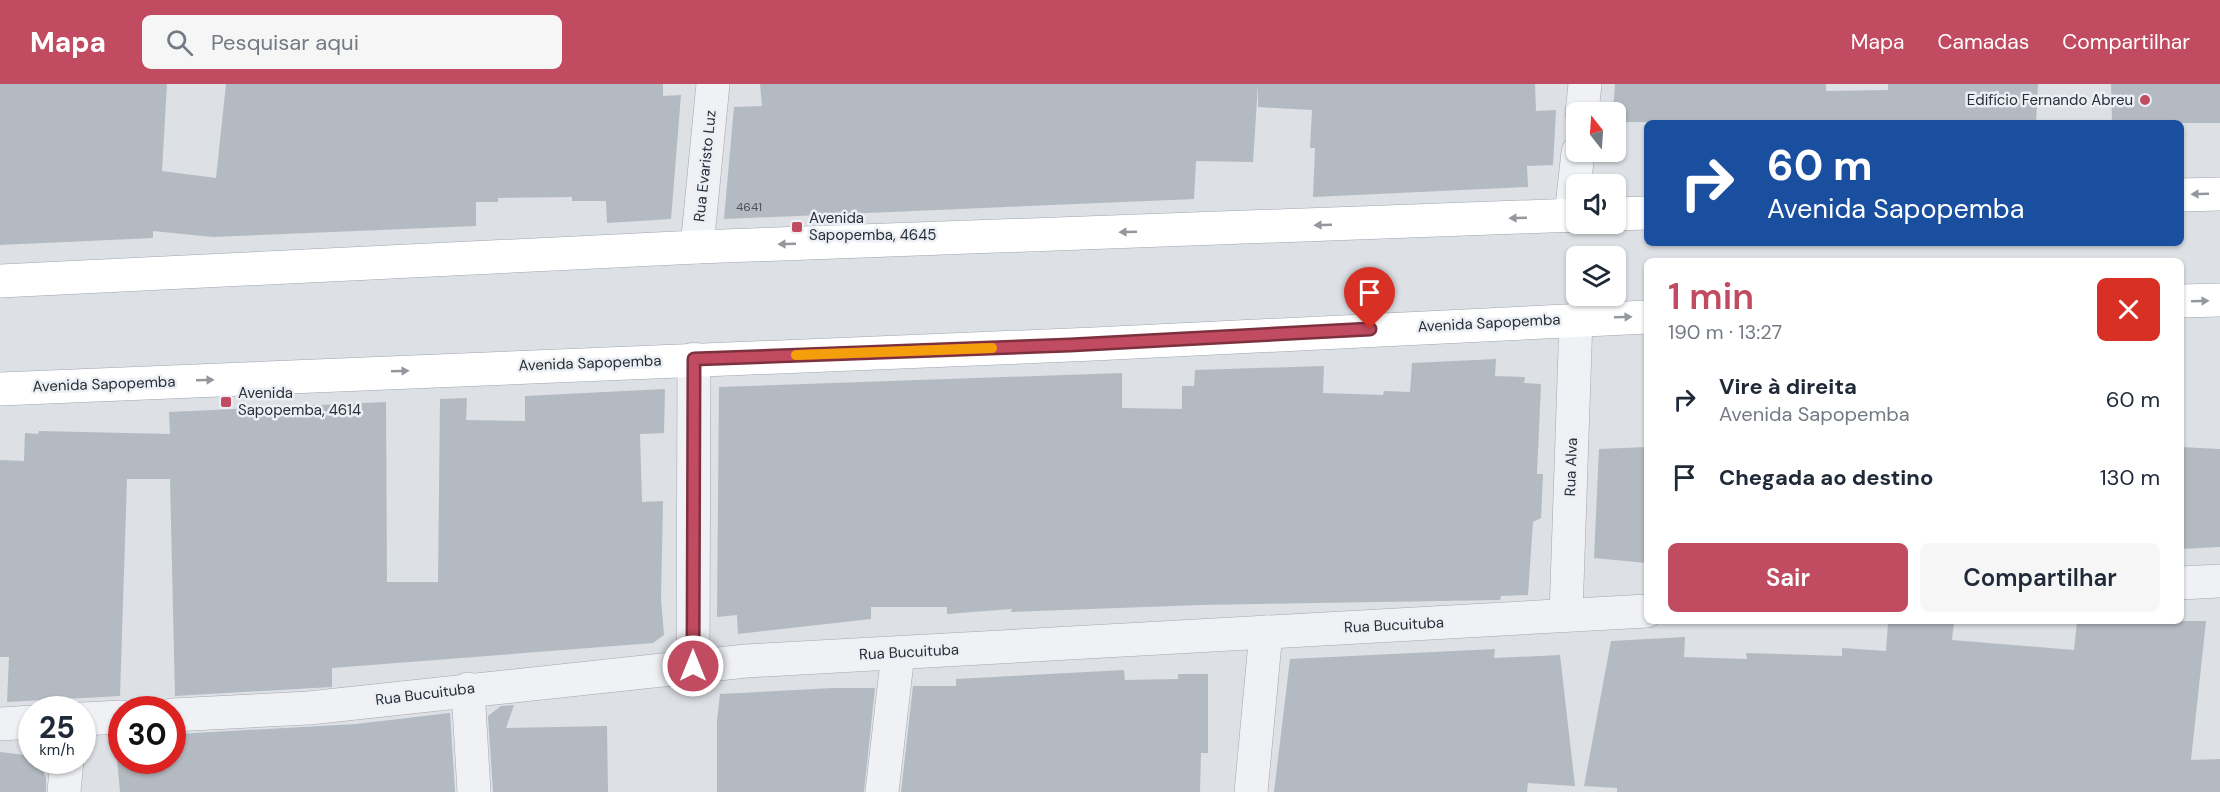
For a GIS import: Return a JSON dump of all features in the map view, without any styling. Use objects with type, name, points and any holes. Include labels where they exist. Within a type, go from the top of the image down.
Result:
[{"type":"main road","points":[[2184,195],[2220,194]]},
{"type":"main road","points":[[1626,214],[1644,213]]},
{"type":"main road","points":[[0,281],[697,247],[1566,216]]},
{"type":"main road","points":[[2184,301],[2220,300]]},
{"type":"main road","name":"Avenida Sapopemba","points":[[0,388],[1082,344],[1644,316]]},
{"type":"street","name":"Rua Evaristo Luz","points":[[697,247],[713,84]]},
{"type":"street","points":[[1583,102],[1585,84]]},
{"type":"street","name":"Rua Alva","points":[[1566,615],[1576,319]]},
{"type":"street","points":[[693,666],[694,359]]},
{"type":"street","points":[[2184,584],[2220,582]]},
{"type":"street","name":"Rua Bucuituba","points":[[186,714],[309,708],[693,666],[1644,611]]},
{"type":"street","points":[[1251,792],[1266,632]]},
{"type":"street","points":[[882,792],[898,653]]},
{"type":"street","points":[[468,689],[474,792]]},
{"type":"street","points":[[0,724],[18,723]]},
{"type":"street","points":[[64,792],[66,774]]},
{"type":"building","points":[[0,84],[167,84],[162,171],[216,178],[226,84],[663,84],[663,96],[681,95],[671,219],[607,223],[606,201],[572,201],[572,197],[498,198],[498,202],[476,202],[476,226],[213,237],[153,231],[153,238],[0,245]]},
{"type":"building","points":[[760,84],[1258,84],[1253,162],[1196,161],[1194,199],[724,219],[734,107],[762,106]]},
{"type":"building","points":[[1258,84],[1535,84],[1536,111],[1556,110],[1553,165],[1527,166],[1528,187],[1313,197],[1315,148],[1310,148],[1312,110],[1258,107]]},
{"type":"building","points":[[1615,84],[1826,84],[1826,91],[1888,90],[1888,84],[2038,84],[2036,120],[1644,120],[1644,122],[1626,122],[1626,102],[1614,102]]},
{"type":"building","name":"Edifício Fernando Abreu","points":[[2111,84],[2220,84],[2220,123],[2184,123],[2184,120],[2112,120]]},
{"type":"building","points":[[1496,359],[1495,376],[1525,377],[1524,383],[1541,384],[1537,474],[1543,474],[1541,518],[1533,522],[1528,595],[1501,596],[1500,600],[1200,605],[1011,612],[1012,609],[947,614],[947,607],[871,607],[871,619],[738,634],[737,615],[717,617],[719,387],[1122,373],[1122,408],[1182,409],[1182,386],[1194,386],[1195,370],[1324,366],[1323,393],[1383,395],[1384,391],[1410,392],[1412,363]]},
{"type":"building","points":[[665,389],[664,433],[640,434],[642,502],[663,501],[661,599],[664,635],[653,643],[332,668],[332,687],[175,696],[170,479],[127,479],[120,696],[18,696],[18,701],[7,702],[9,657],[0,657],[0,460],[24,461],[25,433],[38,434],[39,431],[170,434],[169,412],[386,402],[387,582],[438,582],[440,399],[467,398],[466,420],[525,421],[525,396]]},
{"type":"building","points":[[1644,447],[1644,563],[1594,558],[1599,449]]},
{"type":"building","points":[[2184,447],[2220,449],[2220,547],[2184,549]]},
{"type":"building","points":[[2184,621],[2206,621],[2191,760],[2220,759],[2220,792],[1617,792],[1617,788],[1584,786],[1611,641],[1685,637],[1684,657],[1747,659],[1746,653],[1842,656],[1842,648],[1886,651],[1888,624],[1954,624],[1952,640],[2074,650],[2077,624],[2184,624]]},
{"type":"building","points":[[1495,649],[1494,658],[1560,655],[1575,786],[1528,783],[1527,792],[1274,792],[1290,659]]},
{"type":"building","points":[[1124,670],[1125,680],[1178,679],[1178,674],[1208,674],[1208,753],[1201,753],[1200,792],[901,792],[913,686],[956,686],[956,679]]},
{"type":"building","points":[[875,688],[864,792],[717,792],[717,720],[720,694]]},
{"type":"building","points":[[514,705],[506,728],[607,726],[608,792],[493,792],[488,716],[501,706]]},
{"type":"building","points":[[450,713],[455,792],[120,792],[118,774],[186,774],[186,733],[356,724]]},
{"type":"building","points":[[0,752],[18,754],[18,774],[44,774],[46,778],[46,792],[0,792]]},
{"type":"slow traffic","points":[[796,355],[992,348]]},
{"type":"place","name":"Edifício Fernando Abreu","points":[[2145,100]]},
{"type":"place","name":"Avenida Sapopemba, 4645","points":[[797,227]]},
{"type":"place","name":"Avenida Sapopemba, 4614","points":[[226,402]]},
{"type":"route","points":[[693,666],[694,359],[1070,345],[1370,329]]}]
